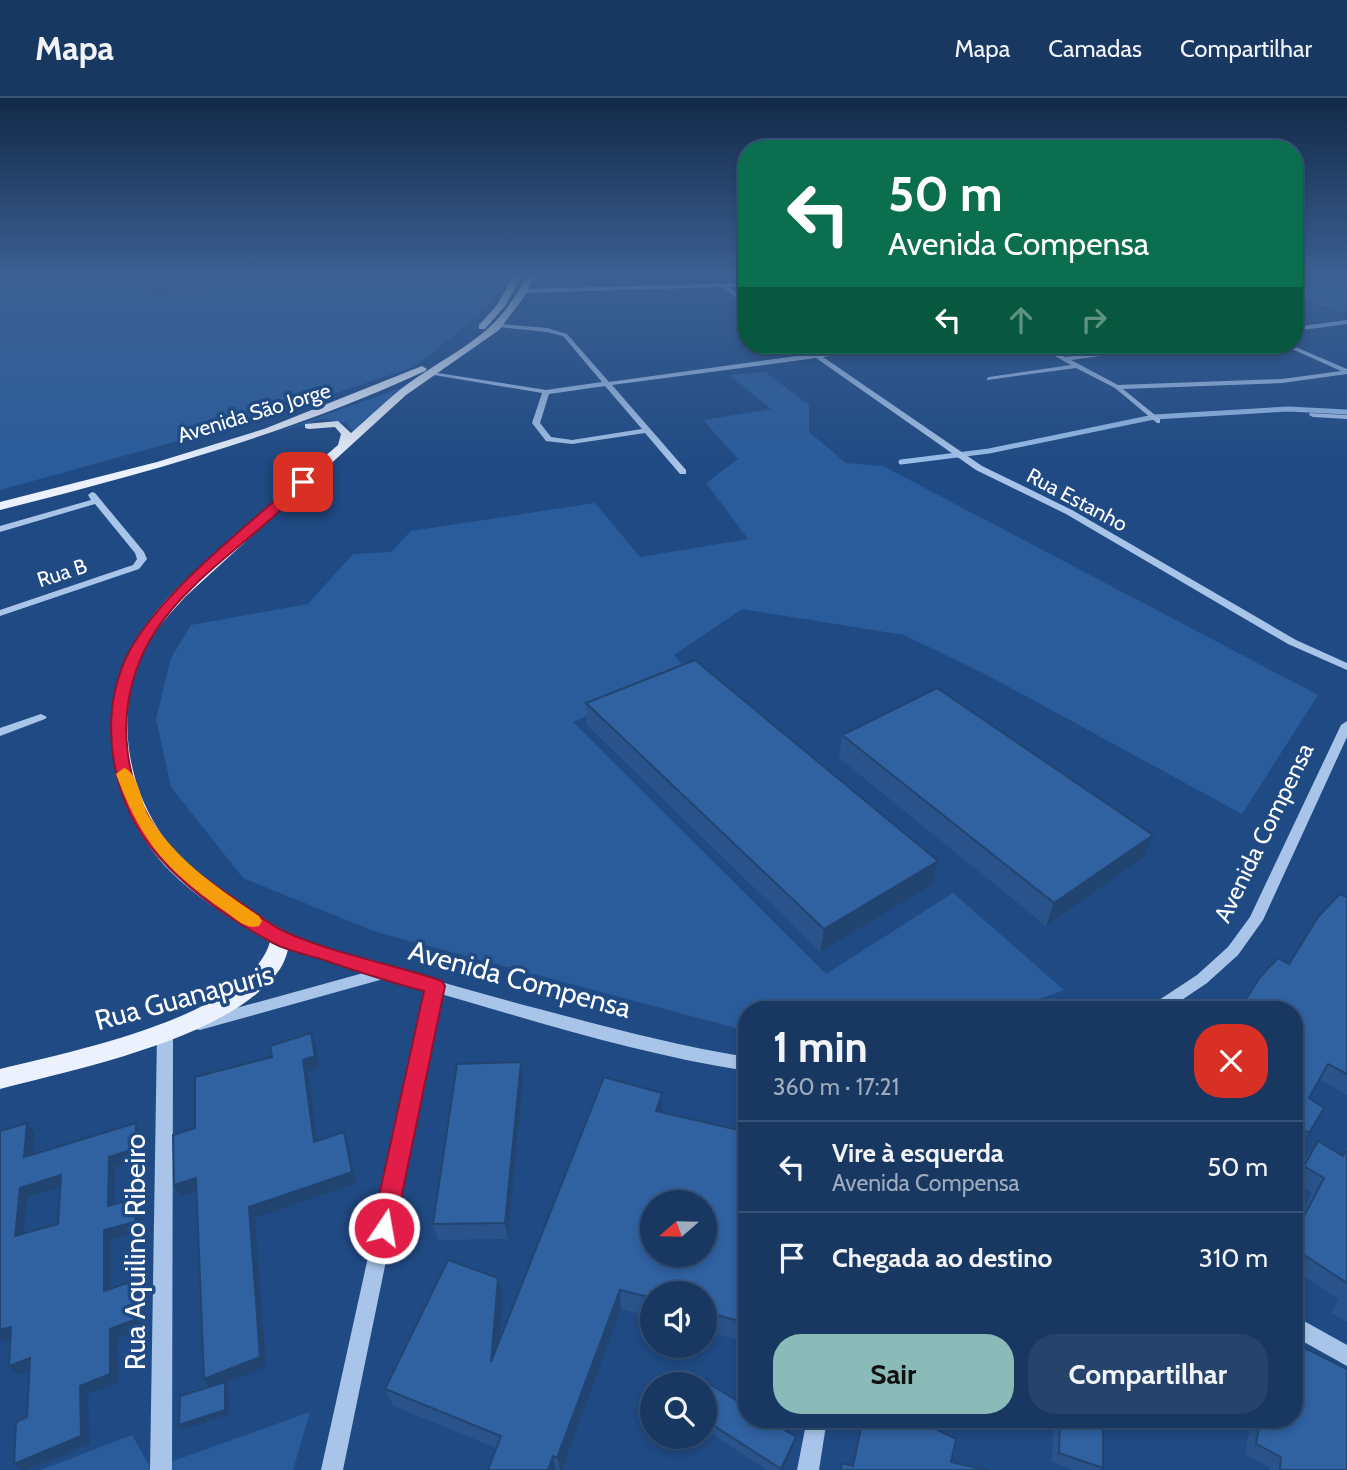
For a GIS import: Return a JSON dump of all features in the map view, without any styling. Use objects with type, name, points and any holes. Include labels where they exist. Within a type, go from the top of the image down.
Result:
[{"type":"main road","name":"Avenida São Jorge","points":[[0,508],[278,429],[342,407],[426,367],[467,339]]},
{"type":"main road","points":[[432,374],[482,339]]},
{"type":"main road","name":"Avenida Compensa","points":[[281,939],[197,883],[163,851],[138,812],[122,770],[117,728],[122,690],[133,657],[152,626],[203,572],[414,383],[432,374]]},
{"type":"main road","points":[[0,508],[313,425],[338,424],[345,428],[343,446]]},
{"type":"main road","points":[[165,1034],[250,989],[274,962],[281,939]]},
{"type":"main road","name":"Rua Guanapuris","points":[[0,1079],[165,1034]]},
{"type":"street","points":[[569,339],[683,472]]},
{"type":"street","points":[[1303,353],[1347,372]]},
{"type":"street","name":"Rua Estanho","points":[[814,354],[979,468],[1069,512],[1292,642],[1347,667]]},
{"type":"street","points":[[432,374],[546,392],[832,354]]},
{"type":"street","points":[[1055,354],[1117,387],[1157,421]]},
{"type":"street","points":[[1064,359],[1105,354]]},
{"type":"street","points":[[989,379],[1078,366]]},
{"type":"street","points":[[1117,387],[1282,381],[1347,372]]},
{"type":"street","points":[[546,392],[536,423],[549,439],[572,442],[647,430]]},
{"type":"street","points":[[1313,415],[1347,417]]},
{"type":"street","points":[[0,529],[94,498],[139,552],[142,559],[136,567]]},
{"type":"street","name":"Rua B","points":[[0,613],[136,567]]},
{"type":"street","points":[[0,732],[41,717]]},
{"type":"street","name":"Avenida Compensa","points":[[1169,1001],[1202,979],[1233,951],[1256,920],[1347,725]]},
{"type":"street","name":"Avenida Compensa","points":[[281,939],[384,973],[694,1056],[738,1063]]},
{"type":"street","name":"Rua Guanapuris","points":[[165,1034],[384,973]]},
{"type":"street","points":[[332,1470],[435,986]]},
{"type":"street","name":"Rua Aquilino Ribeiro","points":[[161,1470],[165,1034]]},
{"type":"street","points":[[1303,1330],[1347,1356]]},
{"type":"street","points":[[808,1470],[815,1428]]},
{"type":"shaded area","points":[[0,339],[449,339],[414,367],[261,418],[0,490]]},
{"type":"shaded area","points":[[765,372],[809,405],[809,432],[846,463],[883,466],[1318,695],[1242,814],[987,675],[904,635],[742,609],[674,655],[689,672],[573,722],[826,974],[953,893],[1064,990],[1033,1001],[738,1001],[738,1029],[376,932],[243,878],[171,787],[156,719],[171,658],[191,625],[308,604],[353,554],[391,552],[411,531],[595,503],[640,557],[748,539],[706,483],[738,459],[703,420],[771,409],[729,375]]},
{"type":"shaded area","points":[[404,387],[352,431],[346,423],[323,419],[271,434]]},
{"type":"shaded area","points":[[310,1412],[293,1470],[41,1470],[132,1435],[151,1469]]},
{"type":"building","points":[[695,660],[938,861],[824,929],[586,703]]},
{"type":"building","points":[[937,688],[1153,835],[1054,903],[842,735]]},
{"type":"building","points":[[1340,894],[1347,897],[1347,1074],[1328,1064],[1309,1098],[1324,1108],[1309,1133],[1303,1130],[1303,1001],[1245,1001],[1260,977],[1278,958],[1289,964],[1318,917]]},
{"type":"building","points":[[311,1033],[315,1056],[303,1060],[314,1142],[344,1132],[352,1172],[249,1207],[260,1357],[204,1379],[196,1178],[174,1185],[173,1135],[195,1128],[195,1077],[272,1057],[270,1046]]},
{"type":"building","points":[[521,1062],[505,1223],[433,1224],[457,1064]]},
{"type":"building","points":[[604,1077],[662,1093],[656,1111],[738,1130],[738,1321],[717,1315],[717,1281],[640,1281],[640,1295],[620,1290],[557,1458],[553,1456],[548,1470],[488,1470],[501,1436],[385,1389],[448,1260],[498,1278],[491,1362]]},
{"type":"building","points":[[27,1123],[24,1157],[136,1123],[135,1149],[109,1157],[108,1206],[137,1198],[135,1222],[104,1230],[104,1291],[133,1281],[134,1320],[110,1329],[110,1374],[80,1386],[81,1436],[14,1464],[16,1422],[27,1417],[30,1358],[9,1366],[11,1327],[0,1330],[0,1131]],"holes":[[[61,1175],[58,1224],[15,1236],[20,1188]]]},
{"type":"building","points":[[1318,1141],[1343,1156],[1347,1151],[1347,1283],[1303,1254],[1303,1218],[1324,1178],[1304,1166]]},
{"type":"building","points":[[1305,1348],[1347,1369],[1347,1470],[1280,1470],[1281,1457],[1256,1444],[1259,1428],[1303,1428]]},
{"type":"building","points":[[225,1382],[225,1410],[179,1425],[180,1396]]},
{"type":"building","points":[[717,1389],[738,1401],[738,1428],[782,1428],[796,1437],[781,1469],[717,1428]]},
{"type":"building","points":[[861,1428],[933,1428],[956,1439],[951,1462],[987,1470],[841,1470],[842,1463],[853,1466]]},
{"type":"building","points":[[1060,1428],[1103,1428],[1103,1468],[1059,1453]]},
{"type":"waterway","points":[[901,462],[989,451],[1154,417],[1288,409],[1347,412]]},
{"type":"slow traffic","points":[[124,774],[138,812],[163,851],[197,883],[253,921]]},
{"type":"route","points":[[303,482],[203,572],[152,626],[133,657],[122,690],[117,728],[122,770],[138,812],[163,851],[197,883],[281,939],[384,973],[435,986],[384,1228]]}]
